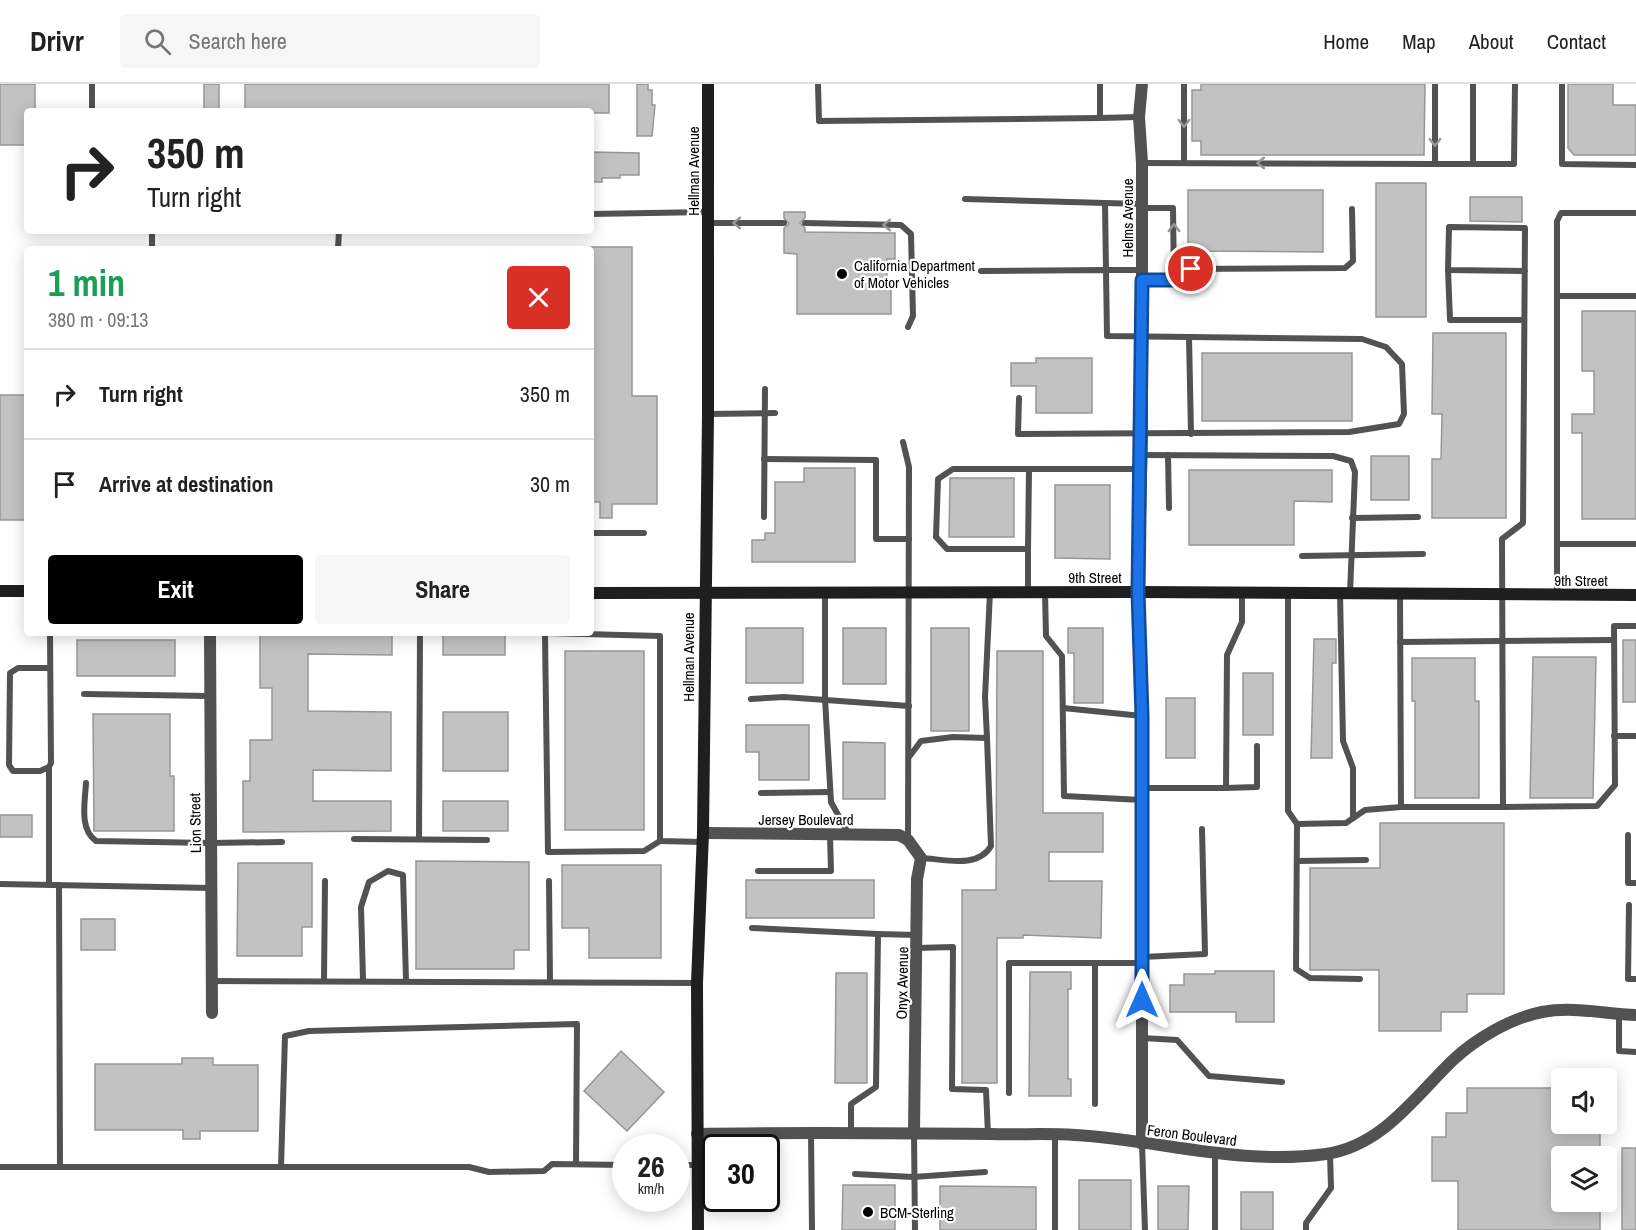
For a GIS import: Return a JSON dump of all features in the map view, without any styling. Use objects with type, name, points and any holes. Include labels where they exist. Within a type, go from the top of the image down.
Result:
[{"type":"street","name":"Hellman Avenue","points":[[698,1230],[698,983],[708,414],[708,84]]},
{"type":"street","name":"Helms Avenue","points":[[1142,84],[1139,117],[1142,163],[1142,456],[1138,592],[1142,716],[1142,1144]]},
{"type":"street","points":[[0,591],[24,591]]},
{"type":"street","name":"9th Street","points":[[594,593],[1242,592],[1636,595]]},
{"type":"street","name":"Lion Street","points":[[210,636],[212,1013]]},
{"type":"street","name":"Jersey Boulevard","points":[[702,838],[849,834],[899,835],[908,840]]},
{"type":"street","points":[[908,840],[921,858]]},
{"type":"street","name":"Onyx Avenue","points":[[914,1132],[918,879],[921,858]]},
{"type":"street","name":"Feron Boulevard","points":[[698,1134],[851,1131],[1055,1135],[1238,1157],[1330,1153],[1366,1139],[1400,1115],[1453,1060],[1496,1029],[1541,1012],[1576,1009],[1636,1015]]},
{"type":"lane","points":[[92,84],[92,108]]},
{"type":"lane","points":[[818,84],[819,121],[1139,117]]},
{"type":"lane","points":[[1100,84],[1100,118]]},
{"type":"lane","points":[[1184,84],[1184,163]]},
{"type":"lane","points":[[1435,84],[1435,164]]},
{"type":"lane","points":[[1473,84],[1473,164]]},
{"type":"lane","points":[[1142,163],[1514,164],[1515,84]]},
{"type":"lane","points":[[1562,84],[1562,164],[1636,165]]},
{"type":"lane","points":[[965,199],[1105,203],[1173,208],[1174,280]]},
{"type":"lane","points":[[1019,398],[1018,434],[1349,432],[1399,424],[1404,414],[1402,364],[1386,347],[1362,339],[1107,336],[1105,203]]},
{"type":"lane","points":[[1174,280],[1185,269],[1345,268],[1353,261],[1352,209]]},
{"type":"lane","points":[[1557,595],[1557,222],[1561,213],[1636,213]]},
{"type":"lane","points":[[594,214],[784,223]]},
{"type":"lane","points":[[805,223],[901,225],[911,234],[913,316],[908,327]]},
{"type":"lane","points":[[1503,807],[1502,539],[1523,523],[1525,228],[1449,227],[1450,320],[1524,320]]},
{"type":"lane","points":[[981,271],[1106,270],[1174,280]]},
{"type":"lane","points":[[1448,270],[1525,271]]},
{"type":"lane","points":[[1557,296],[1636,296]]},
{"type":"lane","points":[[1189,337],[1191,434]]},
{"type":"lane","points":[[764,517],[765,389]]},
{"type":"lane","points":[[708,414],[775,413]]},
{"type":"lane","points":[[903,442],[909,467],[908,840]]},
{"type":"lane","points":[[1168,455],[1169,508]]},
{"type":"lane","points":[[1142,456],[1343,458],[1351,461],[1355,472],[1351,554],[1345,593],[1342,741],[1353,768],[1353,818]]},
{"type":"lane","points":[[764,459],[876,460],[876,539],[909,539]]},
{"type":"lane","points":[[1028,549],[947,549],[936,537],[938,479],[953,470],[1141,470]]},
{"type":"lane","points":[[1028,592],[1029,470]]},
{"type":"lane","points":[[1352,518],[1418,516]]},
{"type":"lane","points":[[594,533],[644,533]]},
{"type":"lane","points":[[1557,544],[1636,544]]},
{"type":"lane","points":[[1302,556],[1423,554]]},
{"type":"lane","points":[[825,592],[825,699],[830,792],[831,802],[849,834]]},
{"type":"lane","points":[[921,858],[972,861],[986,855],[991,846],[985,697],[990,592]]},
{"type":"lane","points":[[1045,592],[1046,636],[1062,656],[1064,796],[1257,787],[1257,746]]},
{"type":"lane","points":[[1226,788],[1227,655],[1242,622],[1242,592]]},
{"type":"lane","points":[[1288,593],[1288,811],[1297,824],[1296,969],[1310,978],[1359,979]]},
{"type":"lane","points":[[1400,594],[1401,807]]},
{"type":"lane","points":[[1297,824],[1346,823],[1365,810],[1401,807],[1597,806],[1615,785],[1614,626],[1636,626]]},
{"type":"lane","points":[[594,635],[660,636],[660,841]]},
{"type":"lane","points":[[50,636],[50,885]]},
{"type":"lane","points":[[419,838],[420,636]]},
{"type":"lane","points":[[545,636],[548,852],[644,851],[660,841],[702,838]]},
{"type":"lane","points":[[1400,642],[1614,640]]},
{"type":"lane","points":[[49,767],[40,771],[10,769],[9,729],[10,673],[18,668],[50,668]]},
{"type":"lane","points":[[84,694],[209,696]]},
{"type":"lane","points":[[751,699],[784,697],[909,706]]},
{"type":"lane","points":[[1062,708],[1142,716]]},
{"type":"lane","points":[[908,757],[921,741],[953,736],[987,738]]},
{"type":"lane","points":[[1614,736],[1636,736]]},
{"type":"lane","points":[[86,783],[85,826],[88,835],[96,840],[282,842]]},
{"type":"lane","points":[[761,793],[830,792]]},
{"type":"lane","points":[[1009,1093],[1009,963],[1095,963],[1205,954],[1202,828]]},
{"type":"lane","points":[[758,872],[831,871],[830,834]]},
{"type":"lane","points":[[1628,835],[1628,883],[1636,883]]},
{"type":"lane","points":[[354,839],[487,840]]},
{"type":"lane","points":[[1298,861],[1366,860]]},
{"type":"lane","points":[[363,980],[361,907],[369,882],[388,872],[404,875],[406,980]]},
{"type":"lane","points":[[324,980],[325,881]]},
{"type":"lane","points":[[549,881],[550,982]]},
{"type":"lane","points":[[0,884],[213,888]]},
{"type":"lane","points":[[59,885],[60,1167]]},
{"type":"lane","points":[[1629,905],[1628,979],[1636,979]]},
{"type":"lane","points":[[752,928],[918,934]]},
{"type":"lane","points":[[851,1131],[851,1104],[876,1087],[878,934]]},
{"type":"lane","points":[[918,948],[953,947],[952,1089],[986,1090],[988,1134]]},
{"type":"lane","points":[[1095,963],[1095,1104]]},
{"type":"lane","points":[[213,981],[698,983]]},
{"type":"lane","points":[[1619,1014],[1618,1052],[1636,1052]]},
{"type":"lane","points":[[281,1167],[285,1036],[309,1031],[577,1024],[576,1164]]},
{"type":"lane","points":[[1142,1038],[1178,1040],[1209,1076],[1282,1082]]},
{"type":"lane","points":[[811,1132],[812,1230]]},
{"type":"lane","points":[[914,1132],[915,1230]]},
{"type":"lane","points":[[1055,1135],[1055,1230]]},
{"type":"lane","points":[[1142,1144],[1145,1230]]},
{"type":"lane","points":[[1306,1230],[1306,1223],[1331,1188],[1330,1153]]},
{"type":"lane","points":[[1215,1154],[1215,1230]]},
{"type":"lane","points":[[0,1167],[469,1167],[489,1172],[544,1172],[552,1164],[612,1165]]},
{"type":"lane","points":[[690,1165],[698,1165]]},
{"type":"lane","points":[[855,1174],[913,1177],[985,1172]]},
{"type":"building","points":[[0,84],[35,84],[35,108],[24,108],[24,145],[0,145]]},
{"type":"building","points":[[204,84],[219,84],[219,108],[204,108]]},
{"type":"building","points":[[245,84],[609,84],[609,113],[594,113],[594,108],[245,108]]},
{"type":"building","points":[[637,84],[648,84],[648,90],[652,90],[652,105],[655,105],[652,136],[637,136]]},
{"type":"building","points":[[1201,84],[1425,84],[1424,155],[1201,155],[1201,141],[1192,141],[1192,90],[1201,90]]},
{"type":"building","points":[[1568,84],[1613,84],[1613,105],[1636,105],[1636,155],[1574,155],[1568,148]]},
{"type":"building","points":[[594,152],[639,153],[639,175],[602,178],[602,182],[594,182]]},
{"type":"building","points":[[1376,183],[1426,183],[1426,317],[1376,317]]},
{"type":"building","points":[[1188,190],[1323,190],[1323,252],[1188,251]]},
{"type":"building","points":[[1470,197],[1522,197],[1522,222],[1470,221]]},
{"type":"building","name":"California Department of Motor Vehicles","points":[[784,212],[805,212],[805,218],[800,223],[805,228],[805,232],[895,233],[895,259],[887,259],[887,288],[891,288],[891,314],[797,314],[797,254],[784,253],[784,228],[789,224],[784,218]]},
{"type":"building","points":[[594,247],[632,247],[632,396],[657,396],[657,504],[612,504],[612,518],[600,518],[600,502],[594,502]]},
{"type":"building","points":[[1582,311],[1636,311],[1636,519],[1582,519],[1582,433],[1572,433],[1572,414],[1594,414],[1594,371],[1582,371]]},
{"type":"building","points":[[1433,333],[1506,333],[1506,518],[1432,518],[1432,459],[1441,459],[1442,414],[1432,414]]},
{"type":"building","points":[[1202,353],[1352,353],[1352,421],[1202,421]]},
{"type":"building","points":[[1036,358],[1092,358],[1092,413],[1036,413],[1036,386],[1011,386],[1011,363],[1036,363]]},
{"type":"building","points":[[0,395],[24,395],[24,520],[0,520]]},
{"type":"building","points":[[1371,456],[1409,456],[1409,500],[1371,500]]},
{"type":"building","points":[[804,468],[855,468],[855,562],[752,562],[752,540],[765,540],[765,533],[775,533],[775,482],[804,482]]},
{"type":"building","points":[[1189,470],[1332,470],[1332,502],[1294,501],[1294,545],[1189,545]]},
{"type":"building","points":[[950,478],[1014,478],[1014,537],[949,537]]},
{"type":"building","points":[[1055,485],[1110,485],[1110,559],[1055,558]]},
{"type":"building","points":[[746,628],[803,628],[803,683],[746,683]]},
{"type":"building","points":[[843,628],[886,628],[886,684],[843,684]]},
{"type":"building","points":[[931,628],[969,628],[969,731],[931,731]]},
{"type":"building","points":[[1068,628],[1103,628],[1103,703],[1074,703],[1074,653],[1068,653]]},
{"type":"building","points":[[260,636],[392,636],[392,655],[308,654],[308,711],[391,712],[391,771],[313,770],[313,801],[391,801],[391,831],[243,832],[243,781],[250,781],[250,740],[272,740],[272,688],[260,688]]},
{"type":"building","points":[[443,636],[505,636],[505,655],[443,655]]},
{"type":"building","points":[[1314,639],[1336,639],[1336,663],[1332,663],[1332,758],[1311,758]]},
{"type":"building","points":[[77,640],[175,640],[175,676],[77,676]]},
{"type":"building","points":[[1623,640],[1636,640],[1636,702],[1623,702]]},
{"type":"building","points":[[565,651],[644,651],[644,830],[565,830]]},
{"type":"building","points":[[997,651],[1043,651],[1043,813],[1103,813],[1103,852],[1049,852],[1049,881],[1102,881],[1101,938],[1023,935],[1023,938],[997,938],[997,1083],[962,1083],[962,890],[996,890]]},
{"type":"building","points":[[1533,657],[1596,657],[1593,798],[1530,798]]},
{"type":"building","points":[[1412,658],[1475,658],[1475,701],[1479,701],[1479,798],[1415,798],[1415,701],[1412,701]]},
{"type":"building","points":[[1243,673],[1273,673],[1273,735],[1243,735]]},
{"type":"building","points":[[1166,698],[1195,698],[1195,758],[1166,758]]},
{"type":"building","points":[[443,712],[508,712],[508,771],[443,771]]},
{"type":"building","points":[[93,714],[170,714],[170,776],[174,776],[174,831],[94,831]]},
{"type":"building","points":[[746,725],[809,725],[809,780],[759,780],[759,752],[746,752]]},
{"type":"building","points":[[843,742],[885,743],[885,799],[843,799]]},
{"type":"building","points":[[443,801],[508,801],[508,831],[443,831]]},
{"type":"building","points":[[0,815],[32,815],[32,837],[0,837]]},
{"type":"building","points":[[1380,823],[1504,823],[1504,994],[1467,994],[1467,1012],[1441,1012],[1441,1031],[1379,1031],[1379,970],[1310,970],[1310,868],[1380,868]]},
{"type":"building","points":[[416,861],[529,862],[529,950],[514,950],[514,969],[416,969]]},
{"type":"building","points":[[238,863],[312,863],[312,927],[302,927],[302,956],[237,956]]},
{"type":"building","points":[[562,865],[661,865],[661,958],[589,958],[589,928],[562,928]]},
{"type":"building","points":[[746,880],[874,880],[874,918],[746,918]]},
{"type":"building","points":[[81,919],[115,919],[115,950],[81,950]]},
{"type":"building","points":[[1215,971],[1274,971],[1274,1022],[1236,1022],[1236,1012],[1170,1012],[1170,985],[1184,985],[1184,974],[1215,974]]},
{"type":"building","points":[[1030,972],[1071,972],[1071,989],[1068,989],[1068,1079],[1071,1079],[1071,1096],[1029,1096]]},
{"type":"building","points":[[836,973],[867,973],[867,1083],[835,1083]]},
{"type":"building","points":[[621,1051],[664,1092],[627,1131],[584,1091]]},
{"type":"building","points":[[182,1058],[213,1058],[213,1065],[258,1065],[258,1131],[200,1131],[200,1139],[183,1139],[183,1130],[95,1130],[95,1064],[182,1064]]},
{"type":"building","points":[[1467,1088],[1551,1088],[1551,1134],[1600,1134],[1600,1146],[1551,1146],[1551,1212],[1600,1212],[1600,1230],[1458,1230],[1458,1181],[1432,1181],[1432,1137],[1446,1137],[1446,1113],[1467,1113]]},
{"type":"building","points":[[1622,1148],[1636,1148],[1636,1230],[1622,1230]]},
{"type":"building","points":[[1079,1180],[1131,1180],[1131,1230],[1079,1230]]},
{"type":"building","name":"BCM-Sterling","points":[[843,1185],[895,1185],[895,1230],[842,1230]]},
{"type":"building","points":[[940,1186],[1036,1187],[1036,1230],[940,1230]]},
{"type":"building","points":[[1158,1186],[1189,1186],[1188,1230],[1158,1230]]},
{"type":"building","points":[[1241,1192],[1273,1192],[1273,1230],[1241,1230]]},
{"type":"place","name":"California Department of Motor Vehicles","points":[[842,274]]},
{"type":"place","name":"BCM-Sterling","points":[[868,1212]]},
{"type":"route","points":[[1142,1000],[1142,716],[1138,592],[1142,435],[1142,280],[1174,280],[1185,269],[1191,269]]}]
